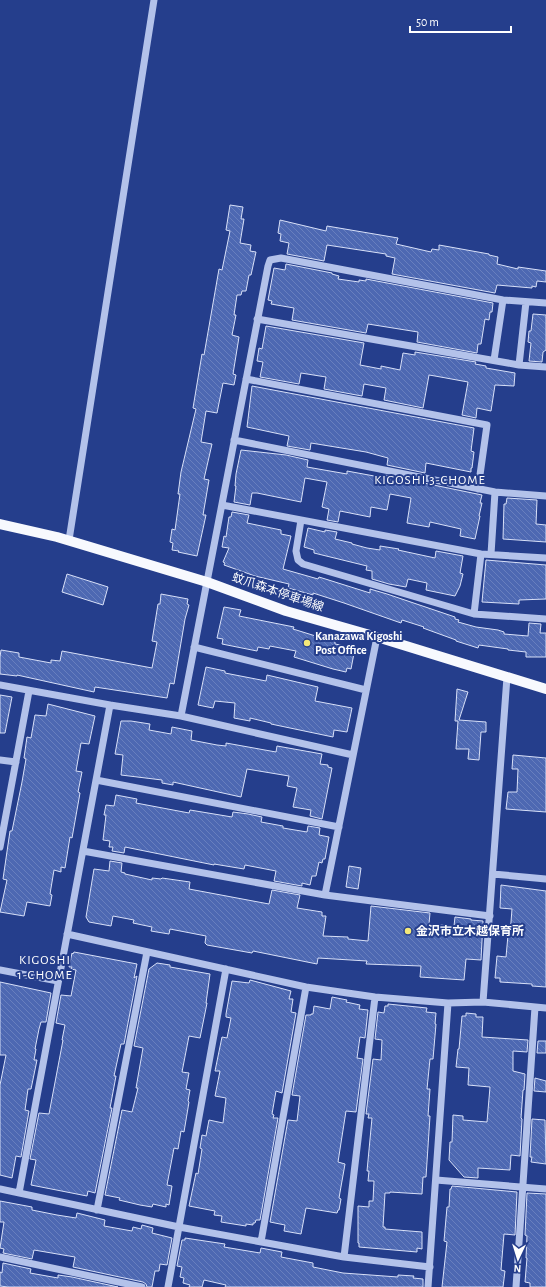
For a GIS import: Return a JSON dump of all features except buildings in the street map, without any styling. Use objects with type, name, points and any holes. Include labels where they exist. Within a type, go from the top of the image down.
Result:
[{"type":"main road","name":"蚊爪森本停車場線","points":[[0,524],[69,540],[207,582],[286,611],[378,637],[546,689]]},
{"type":"street","points":[[69,540],[154,0]]},
{"type":"street","points":[[181,716],[270,260],[281,258],[503,300],[546,303]]},
{"type":"street","points":[[494,360],[503,300]]},
{"type":"street","points":[[519,365],[526,302]]},
{"type":"street","points":[[258,319],[519,365],[546,367]]},
{"type":"street","points":[[246,379],[487,425],[478,489]]},
{"type":"street","points":[[234,440],[478,489],[546,496]]},
{"type":"street","points":[[491,554],[496,492]]},
{"type":"street","points":[[222,505],[481,554],[546,558]]},
{"type":"street","points":[[301,520],[296,551],[298,560],[303,564],[474,614],[546,619]]},
{"type":"street","points":[[474,614],[481,554]]},
{"type":"street","points":[[325,895],[378,637]]},
{"type":"street","points":[[194,647],[366,690]]},
{"type":"street","points":[[484,1002],[507,676]]},
{"type":"street","points":[[0,685],[181,716],[353,755]]},
{"type":"street","points":[[0,847],[29,691]]},
{"type":"street","points":[[19,1193],[110,705]]},
{"type":"street","points":[[0,760],[16,762]]},
{"type":"street","points":[[96,780],[339,827]]},
{"type":"street","points":[[83,851],[325,895],[490,916]]},
{"type":"street","points":[[493,874],[546,879]]},
{"type":"street","points":[[67,934],[306,987],[375,997],[448,1003],[484,1002],[546,1008]]},
{"type":"street","points":[[97,1210],[147,952]]},
{"type":"street","points":[[0,970],[58,981]]},
{"type":"street","points":[[168,1287],[226,970]]},
{"type":"street","points":[[261,1242],[306,987]]},
{"type":"street","points":[[344,1257],[375,997]]},
{"type":"street","points":[[428,1287],[448,1003]]},
{"type":"street","points":[[516,1287],[535,1007]]},
{"type":"street","points":[[436,1180],[546,1190]]},
{"type":"street","points":[[0,1189],[179,1227],[261,1242],[344,1257],[430,1267]]},
{"type":"street","points":[[0,1257],[142,1287]]},
{"type":"place","name":"Kanazawa Kigoshi Post Office","points":[[307,643]]},
{"type":"place","name":"金沢市立木越保育所","points":[[408,931]]},
{"type":"district","name":"KIGOSHI 3-CHOME","points":[[430,480]]},
{"type":"district","name":"KIGOSHI 1-CHOME","points":[[45,968]]}]
